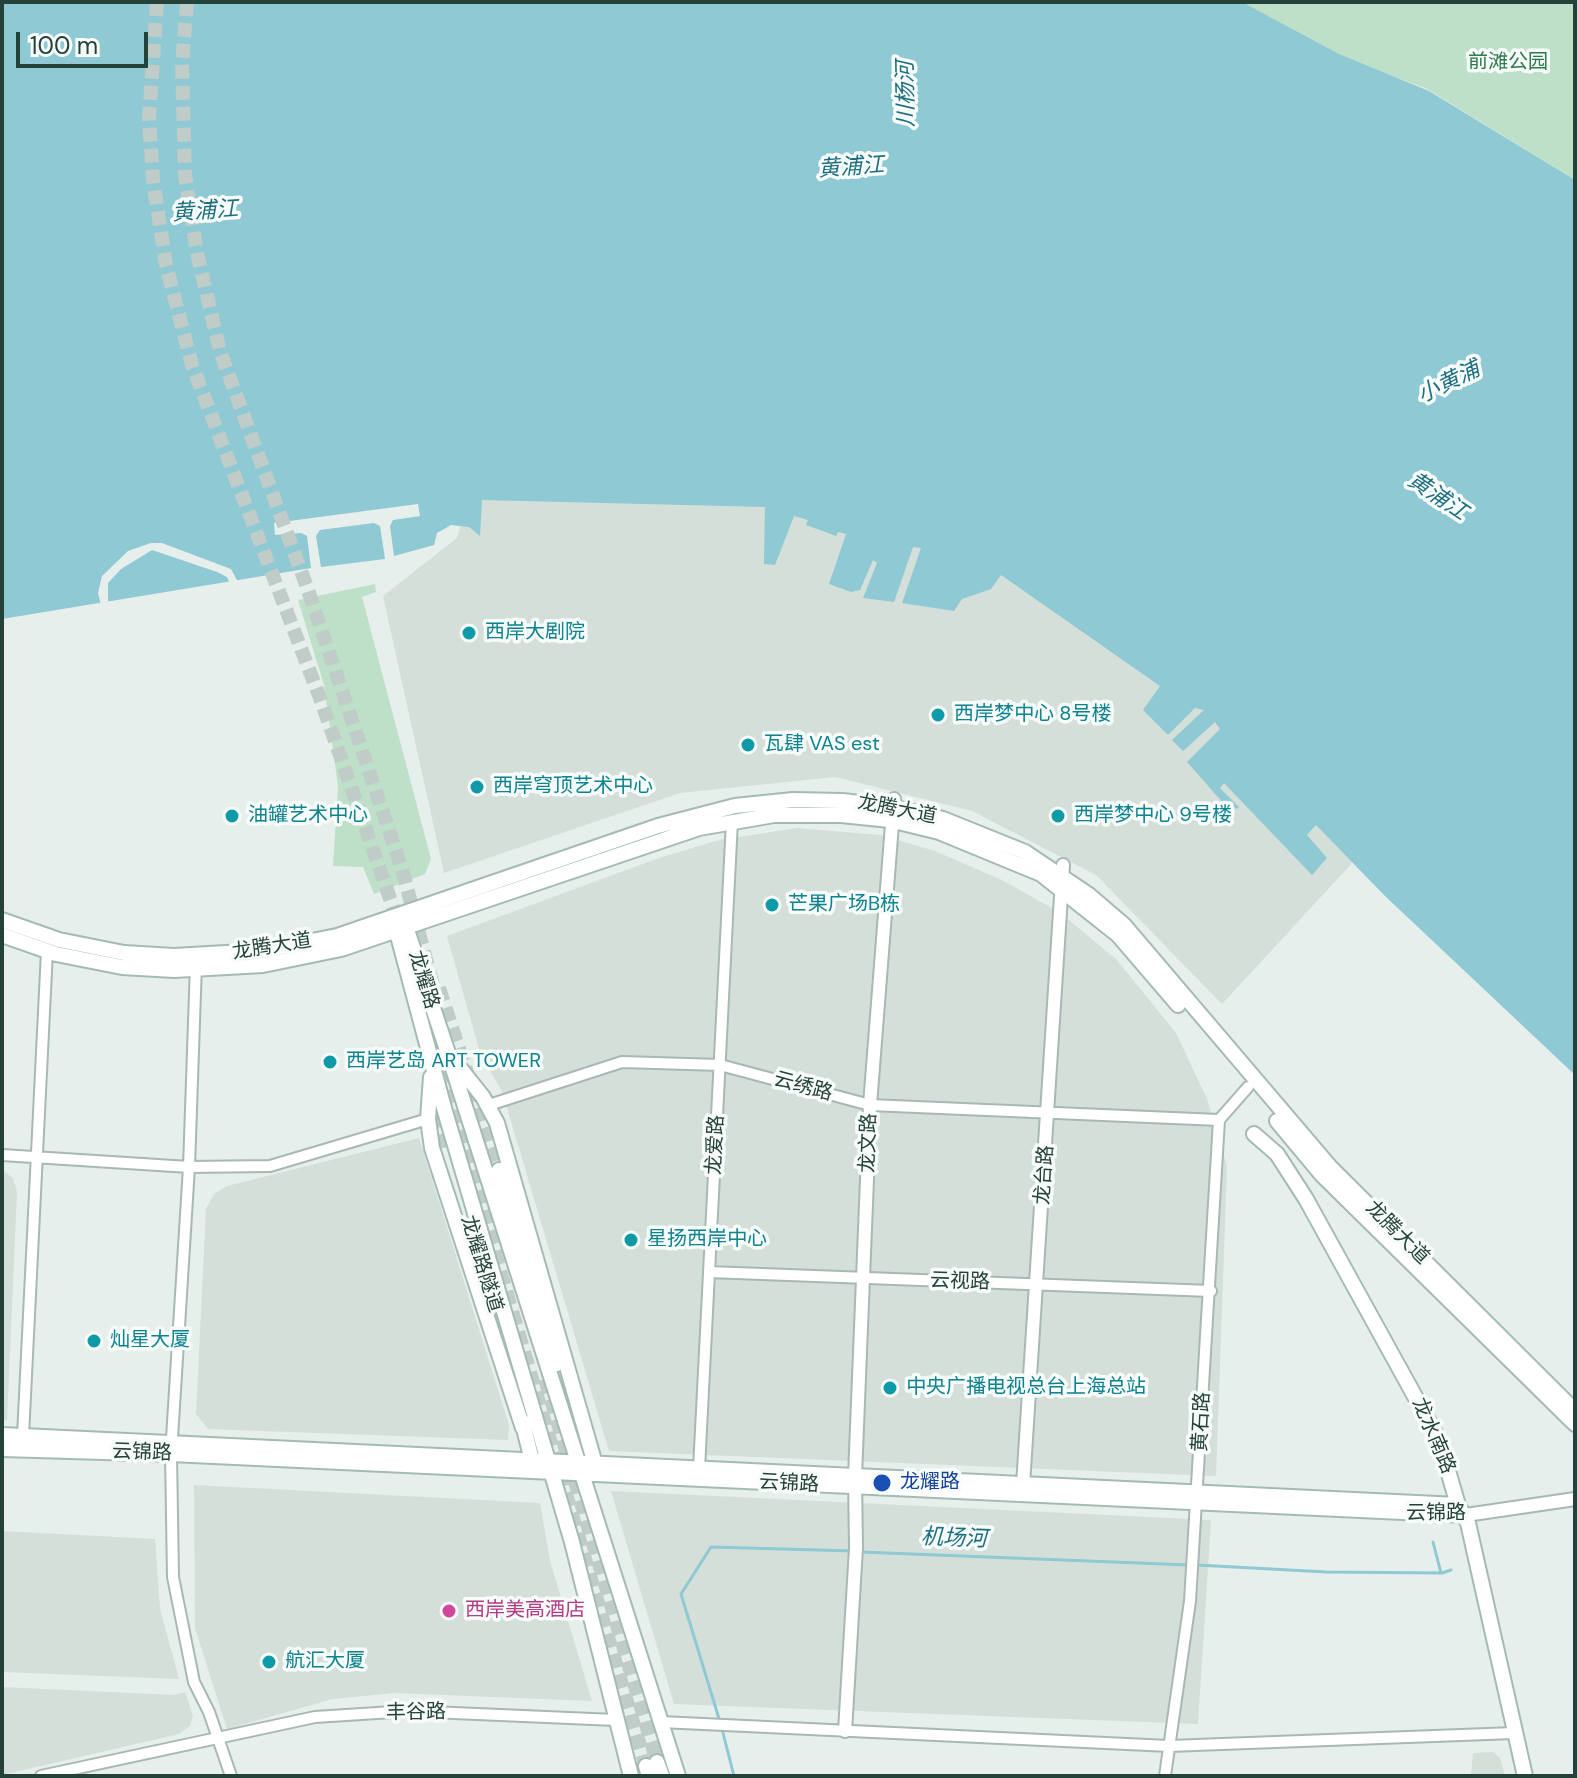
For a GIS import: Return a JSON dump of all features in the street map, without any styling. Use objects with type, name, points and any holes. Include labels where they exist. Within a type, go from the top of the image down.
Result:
[{"type":"main road","name":"龙腾大道","points":[[400,919],[658,826],[715,810],[812,800],[892,809],[1062,876],[1331,1168],[1575,1411]]},
{"type":"main road","name":"龙腾大道","points":[[2,935],[47,951],[122,967],[285,948],[400,919],[662,839],[732,821],[892,809]]},
{"type":"main road","name":"龙耀路","points":[[400,919],[444,1108],[521,1364],[530,1427]]},
{"type":"main road","name":"龙耀路","points":[[400,919],[448,1053],[678,1776]]},
{"type":"main road","name":"龙腾大道","points":[[2,920],[59,940],[100,949],[196,958]]},
{"type":"main road","name":"龙耀路","points":[[425,1029],[431,1078],[428,1119],[432,1148],[449,1205],[582,1578],[631,1776]]},
{"type":"main road","name":"龙耀路","points":[[448,1053],[489,1105],[497,1123],[595,1464]]},
{"type":"main road","name":"龙腾大道","points":[[1251,1083],[1322,1175],[1575,1424]]},
{"type":"main road","name":"龙水南路","points":[[1254,1134],[1277,1154],[1306,1199],[1425,1411],[1445,1455],[1462,1510],[1525,1776]]},
{"type":"main road","name":"龙耀路隧道","points":[[448,1154],[530,1427]]},
{"type":"main road","points":[[499,1170],[564,1388],[574,1446]]},
{"type":"main road","points":[[564,1388],[588,1437]]},
{"type":"main road","name":"云锦路","points":[[2,1435],[171,1448],[543,1465]]},
{"type":"main road","name":"云锦路","points":[[2,1449],[171,1448],[1462,1510]]},
{"type":"main road","name":"云锦路","points":[[581,1468],[595,1464],[699,1469],[855,1482],[1023,1485],[1198,1498]]},
{"type":"street","name":"龙文路","points":[[845,1731],[856,1551],[855,1482],[870,1105],[892,809]]},
{"type":"street","name":"龙爱路","points":[[699,1469],[732,821]]},
{"type":"street","name":"龙台路","points":[[1023,1485],[1062,876]]},
{"type":"street","points":[[23,1436],[47,951]]},
{"type":"street","points":[[196,958],[189,1167],[171,1448],[175,1590],[194,1682],[218,1736],[231,1776]]},
{"type":"street","name":"云绣路","points":[[489,1105],[622,1062],[720,1065],[870,1105],[1219,1120]]},
{"type":"street","points":[[1219,1120],[1251,1083]]},
{"type":"street","points":[[2,1155],[189,1167],[270,1166],[428,1119]]},
{"type":"street","name":"黄石路","points":[[1165,1776],[1192,1582],[1219,1120]]},
{"type":"street","name":"云视路","points":[[709,1272],[1211,1291]]},
{"type":"street","name":"云锦路","points":[[1462,1510],[1575,1499]]},
{"type":"street","name":"丰谷路","points":[[41,1776],[315,1717],[408,1711],[615,1720]]},
{"type":"street","points":[[661,1722],[1169,1746],[1514,1733]]},
{"type":"shaded area","points":[[471,488],[776,494],[997,556],[1178,682],[1367,847],[1222,1004],[1096,875],[972,811],[835,777],[680,793],[444,873],[383,596],[457,538]]},
{"type":"shaded area","points":[[797,828],[880,835],[935,851],[1002,880],[1059,912],[1116,959],[1176,1033],[1207,1099],[1227,1166],[1216,1476],[609,1451],[502,1091],[481,1056],[447,936],[659,858],[719,840]]},
{"type":"shaded area","points":[[419,1138],[509,1425],[508,1440],[208,1429],[196,1414],[206,1209],[214,1194],[227,1186]]},
{"type":"shaded area","points":[[2,1170],[13,1178],[17,1192],[7,1420],[2,1420]]},
{"type":"shaded area","points":[[194,1485],[540,1503],[550,1561],[592,1701],[395,1693],[333,1699],[227,1729],[195,1628]]},
{"type":"shaded area","points":[[611,1491],[1211,1520],[1198,1724],[674,1704]]},
{"type":"shaded area","points":[[2,1531],[155,1539],[160,1609],[179,1679],[2,1672]]},
{"type":"shaded area","points":[[2,1687],[175,1695],[185,1692],[193,1716],[190,1726],[179,1734],[2,1775]]},
{"type":"shaded area","points":[[1493,1752],[1500,1758],[1505,1776],[1471,1776],[1473,1753]]},
{"type":"green space","name":"前滩公园","points":[[1241,2],[1575,2],[1575,180],[1427,89],[1350,60]]},
{"type":"green space","points":[[375,584],[376,592],[362,597],[431,859],[425,874],[374,894],[363,867],[333,866],[338,786],[324,685],[298,600]]},
{"type":"water","points":[[2,2],[1242,2],[1339,54],[1429,91],[1575,180],[1575,1075],[1385,896],[1316,825],[1307,835],[1327,858],[1312,875],[1224,783],[1220,788],[1239,807],[1236,809],[1228,802],[1225,805],[1187,762],[1220,729],[1215,722],[1183,751],[1172,740],[1204,710],[1195,708],[1168,735],[1143,710],[1160,686],[1001,575],[991,589],[962,599],[954,611],[902,603],[921,548],[913,547],[894,602],[863,598],[877,563],[873,560],[860,590],[851,592],[829,584],[846,534],[838,532],[836,536],[806,525],[808,520],[794,516],[775,565],[764,564],[765,507],[482,500],[480,536],[469,527],[451,525],[437,533],[434,545],[394,556],[390,526],[393,520],[420,516],[418,504],[274,523],[275,535],[301,533],[307,536],[311,568],[2,619]]},
{"type":"water","points":[[374,523],[380,526],[385,559],[321,567],[316,536],[320,530]]},
{"type":"pier","points":[[151,543],[162,543],[231,569],[238,582],[230,584],[227,577],[217,572],[152,550],[121,569],[108,583],[108,604],[101,605],[98,593],[102,576],[128,551]]},
{"type":"waterway","name":"机场河","points":[[1433,1542],[1441,1573]]},
{"type":"waterway","name":"机场河","points":[[720,1722],[681,1594],[711,1547],[854,1551]]},
{"type":"waterway","name":"机场河","points":[[861,1552],[1189,1565]]},
{"type":"waterway","name":"机场河","points":[[1197,1565],[1326,1572],[1442,1573],[1451,1570]]},
{"type":"waterway","name":"机场河","points":[[722,1729],[734,1776]]},
{"type":"tunnel","points":[[157,2],[149,118],[153,180],[166,265],[192,365],[320,698],[400,927]]},
{"type":"tunnel","points":[[187,2],[182,64],[185,175],[197,253],[220,351],[308,590],[402,869],[437,1001]]},
{"type":"tunnel","points":[[439,988],[499,1170]]},
{"type":"tunnel","points":[[441,1070],[646,1766]]},
{"type":"tunnel","points":[[432,1093],[448,1154]]},
{"type":"tunnel","points":[[545,1379],[657,1762]]},
{"type":"place","name":"西岸大剧院","points":[[469,633]]},
{"type":"place","name":"西岸梦中心 8号楼","points":[[938,715]]},
{"type":"place","name":"瓦肆 VAS est","points":[[748,745]]},
{"type":"place","name":"西岸穹顶艺术中心","points":[[477,787]]},
{"type":"place","name":"油罐艺术中心","points":[[232,816]]},
{"type":"place","name":"西岸梦中心 9号楼","points":[[1058,816]]},
{"type":"place","name":"芒果广场B栋","points":[[772,905]]},
{"type":"place","name":"西岸艺岛 ART TOWER","points":[[330,1062]]},
{"type":"place","name":"星扬西岸中心","points":[[631,1240]]},
{"type":"place","name":"灿星大厦","points":[[94,1341]]},
{"type":"place","name":"中央广播电视总台上海总站","points":[[890,1388]]},
{"type":"place","name":"龙耀路","points":[[882,1483]]},
{"type":"place","name":"西岸美高酒店","points":[[449,1611]]},
{"type":"place","name":"航汇大厦","points":[[269,1662]]},
{"type":"water label","name":"川杨河","points":[[907,94]]},
{"type":"water label","name":"黄浦江","points":[[851,168]]},
{"type":"water label","name":"黄浦江","points":[[205,212]]},
{"type":"water label","name":"小黄浦","points":[[1449,383]]},
{"type":"water label","name":"黄浦江","points":[[1437,497]]}]
